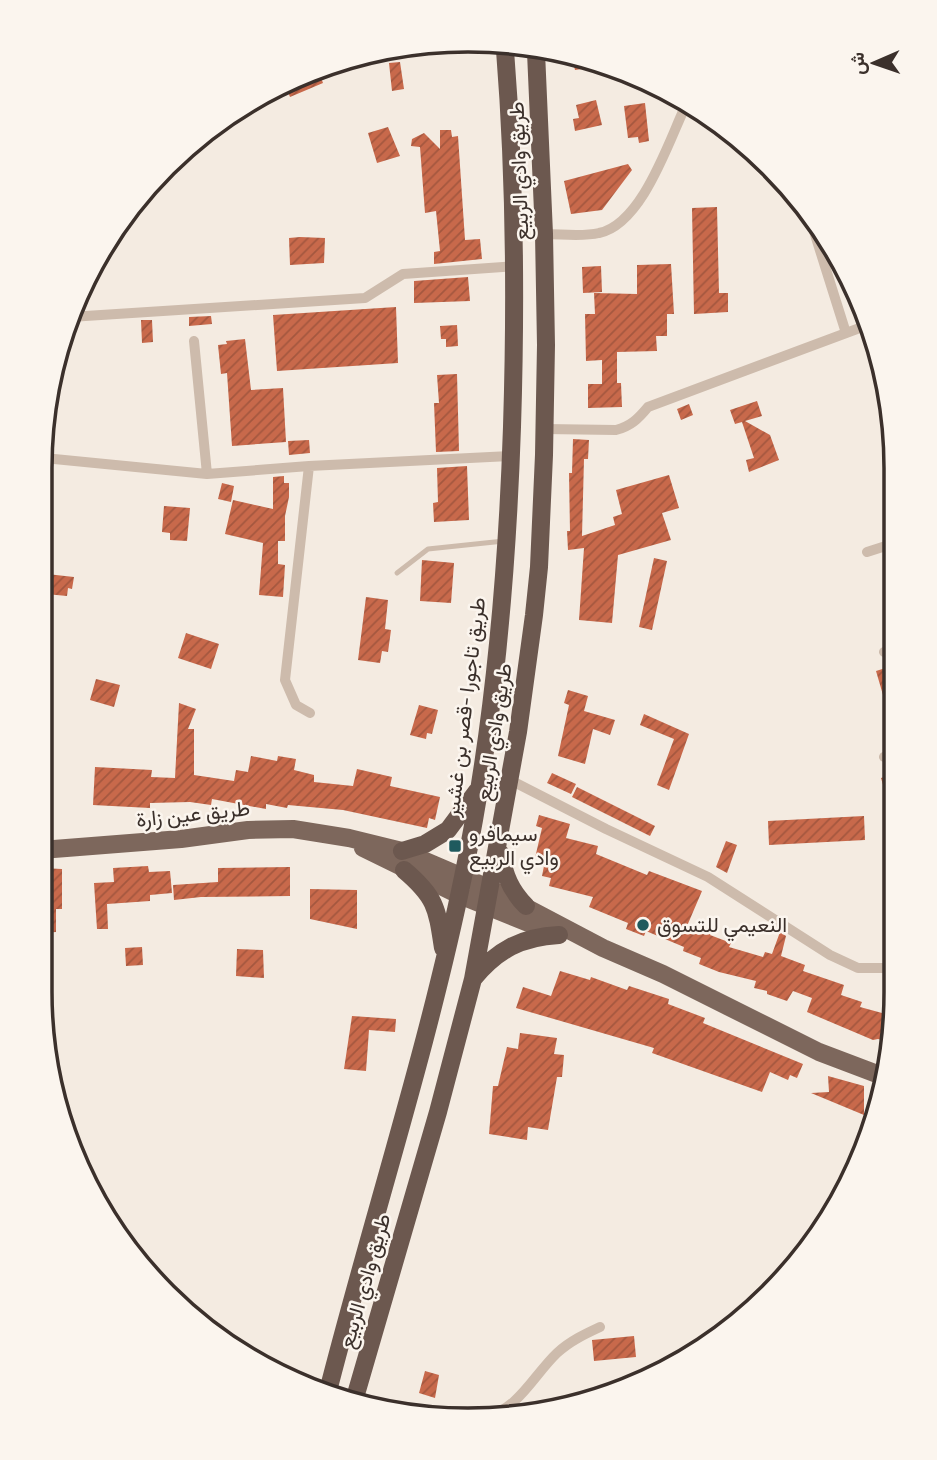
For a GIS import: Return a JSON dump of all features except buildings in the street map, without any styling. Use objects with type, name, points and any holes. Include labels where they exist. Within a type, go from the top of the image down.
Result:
[{"type":"highway","name":"طريق تاجورا -قصر بن غشير","points":[[330,1383],[445,956],[480,788],[502,616],[511,456],[516,266],[505,54]]},
{"type":"highway","name":"طريق وادي الربيع","points":[[362,1393],[473,979],[510,780],[539,567],[545,429],[544,234],[536,58]]},
{"type":"highway","points":[[402,851],[425,844],[448,830],[480,788]]},
{"type":"highway","points":[[500,838],[506,878],[526,906]]},
{"type":"highway","points":[[404,870],[422,885],[432,898],[445,956]]},
{"type":"highway","points":[[473,979],[494,957],[519,941],[559,935]]},
{"type":"main road","name":"طريق عين زارة","points":[[52,849],[181,839],[248,830],[293,829],[349,838],[402,851],[461,887]]},
{"type":"main road","points":[[349,838],[355,844],[404,870],[461,887],[489,898],[559,935],[603,948]]},
{"type":"main road","points":[[489,898],[526,906],[603,948],[663,974],[819,1052],[877,1074]]},
{"type":"street","points":[[544,234],[597,234],[627,218],[648,187],[683,112]]},
{"type":"street","points":[[818,243],[846,333]]},
{"type":"street","points":[[81,316],[365,299],[403,274],[516,266]]},
{"type":"street","points":[[545,429],[625,428],[637,421],[648,407],[860,328]]},
{"type":"street","points":[[194,341],[207,474]]},
{"type":"street","points":[[52,459],[207,474],[511,456]]},
{"type":"street","points":[[309,466],[285,680],[296,705],[310,713]]},
{"type":"street","points":[[867,552],[884,547]]},
{"type":"street","points":[[510,780],[708,877],[830,955],[858,968],[884,968]]},
{"type":"street","points":[[509,1406],[557,1353],[573,1340],[600,1327]]},
{"type":"lane","points":[[397,573],[428,549],[507,541]]},
{"type":"place","name":"سيمافرو وادي الربيع","points":[[455,846]]},
{"type":"place","name":"النعيمي للتسوق","points":[[643,925]]}]
